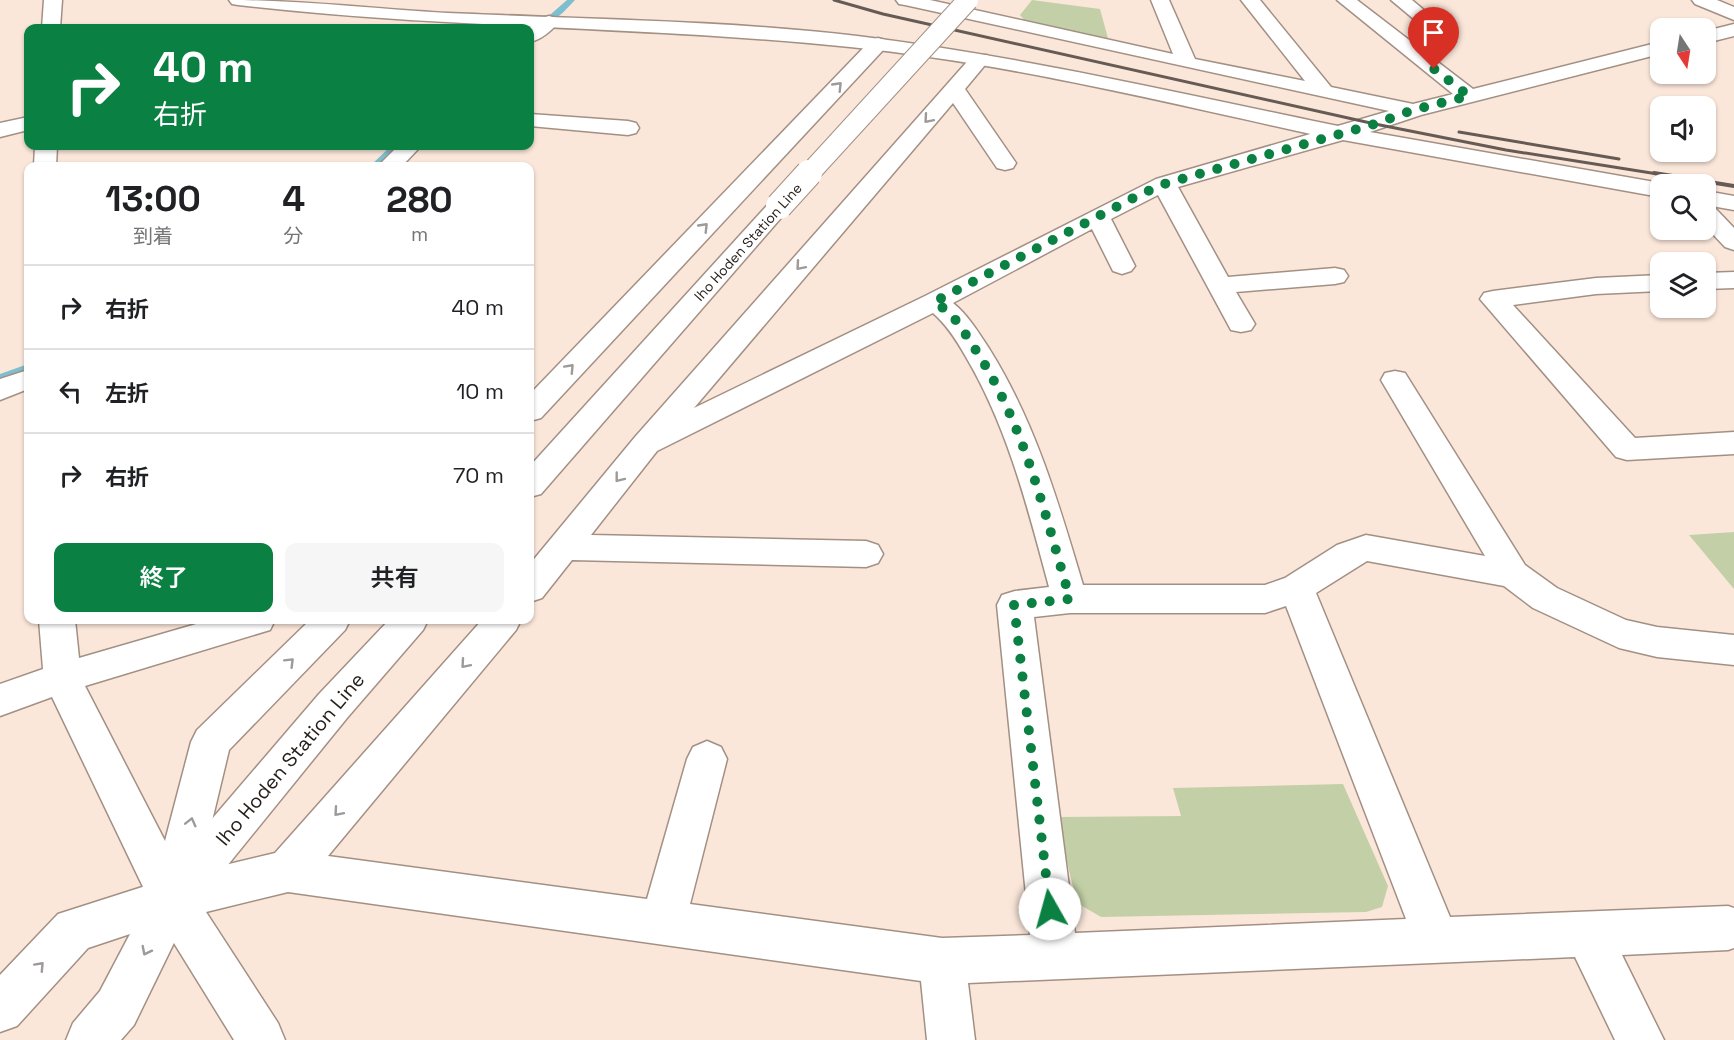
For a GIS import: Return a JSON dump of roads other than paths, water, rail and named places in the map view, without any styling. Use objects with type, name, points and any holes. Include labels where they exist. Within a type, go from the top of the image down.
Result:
[{"type":"street","points":[[51,24],[53,0]]},
{"type":"street","points":[[238,0],[357,12],[784,35],[878,44],[980,59],[1338,133],[1650,188]]},
{"type":"street","name":"Iho Hoden Station Line","points":[[534,482],[779,206],[968,0]]},
{"type":"street","points":[[1160,0],[1186,63]]},
{"type":"street","points":[[1250,0],[1324,92]]},
{"type":"street","points":[[1346,0],[1469,96]]},
{"type":"street","points":[[1400,0],[1434,26]]},
{"type":"street","points":[[1701,0],[1734,14]]},
{"type":"street","points":[[917,1],[1006,15],[1186,63],[1413,110]]},
{"type":"street","points":[[534,33],[549,22]]},
{"type":"street","points":[[1716,34],[1734,30]]},
{"type":"street","points":[[534,407],[878,44]]},
{"type":"street","points":[[646,444],[934,302],[1164,184],[1375,124],[1413,110],[1650,51]]},
{"type":"street","points":[[534,583],[646,444],[980,59]]},
{"type":"street","points":[[954,88],[1005,163]]},
{"type":"street","points":[[534,120],[628,128]]},
{"type":"street","points":[[0,130],[24,125]]},
{"type":"street","points":[[393,162],[406,150]]},
{"type":"street","points":[[1164,184],[1242,324]]},
{"type":"street","points":[[1716,200],[1734,203]]},
{"type":"street","points":[[1096,217],[1102,224],[1122,266]]},
{"type":"street","points":[[1716,223],[1734,242]]},
{"type":"street","points":[[1222,285],[1335,276]]},
{"type":"street","points":[[1716,281],[1734,280]]},
{"type":"street","points":[[1650,284],[1596,286],[1493,299],[1627,449],[1734,443]]},
{"type":"street","points":[[934,302],[950,312],[992,374],[1025,450],[1070,599]]},
{"type":"street","points":[[1395,380],[1513,574],[1545,598],[1619,633],[1657,642],[1734,650]]},
{"type":"street","points":[[0,390],[24,381]]},
{"type":"street","points":[[565,547],[866,554]]},
{"type":"street","points":[[1056,956],[1014,605],[1070,599],[1264,599],[1297,588],[1349,554],[1366,548],[1513,574]]},
{"type":"street","points":[[1297,588],[1437,940]]},
{"type":"street","points":[[57,624],[62,678],[172,899],[261,1040]]},
{"type":"street","points":[[0,700],[62,678],[244,624]]},
{"type":"street","points":[[172,899],[211,742],[328,624]]},
{"type":"street","name":"Iho Hoden Station Line","points":[[90,1040],[117,1008],[172,899],[333,706],[406,624]]},
{"type":"street","points":[[288,871],[499,624]]},
{"type":"street","points":[[663,922],[706,759]]},
{"type":"street","points":[[0,1009],[74,930],[172,899],[288,871],[942,961],[1728,927]]},
{"type":"street","points":[[1588,934],[1640,1040]]},
{"type":"street","points":[[942,961],[951,1040]]},
{"type":"waterway","points":[[537,25],[554,16],[571,0]]},
{"type":"waterway","points":[[378,162],[392,150]]},
{"type":"waterway","points":[[0,378],[24,369]]},
{"type":"railway","points":[[834,0],[883,14],[1375,124],[1506,150],[1658,174]]},
{"type":"railway","points":[[1459,132],[1619,159]]},
{"type":"railway","points":[[1654,173],[1734,186]]}]
